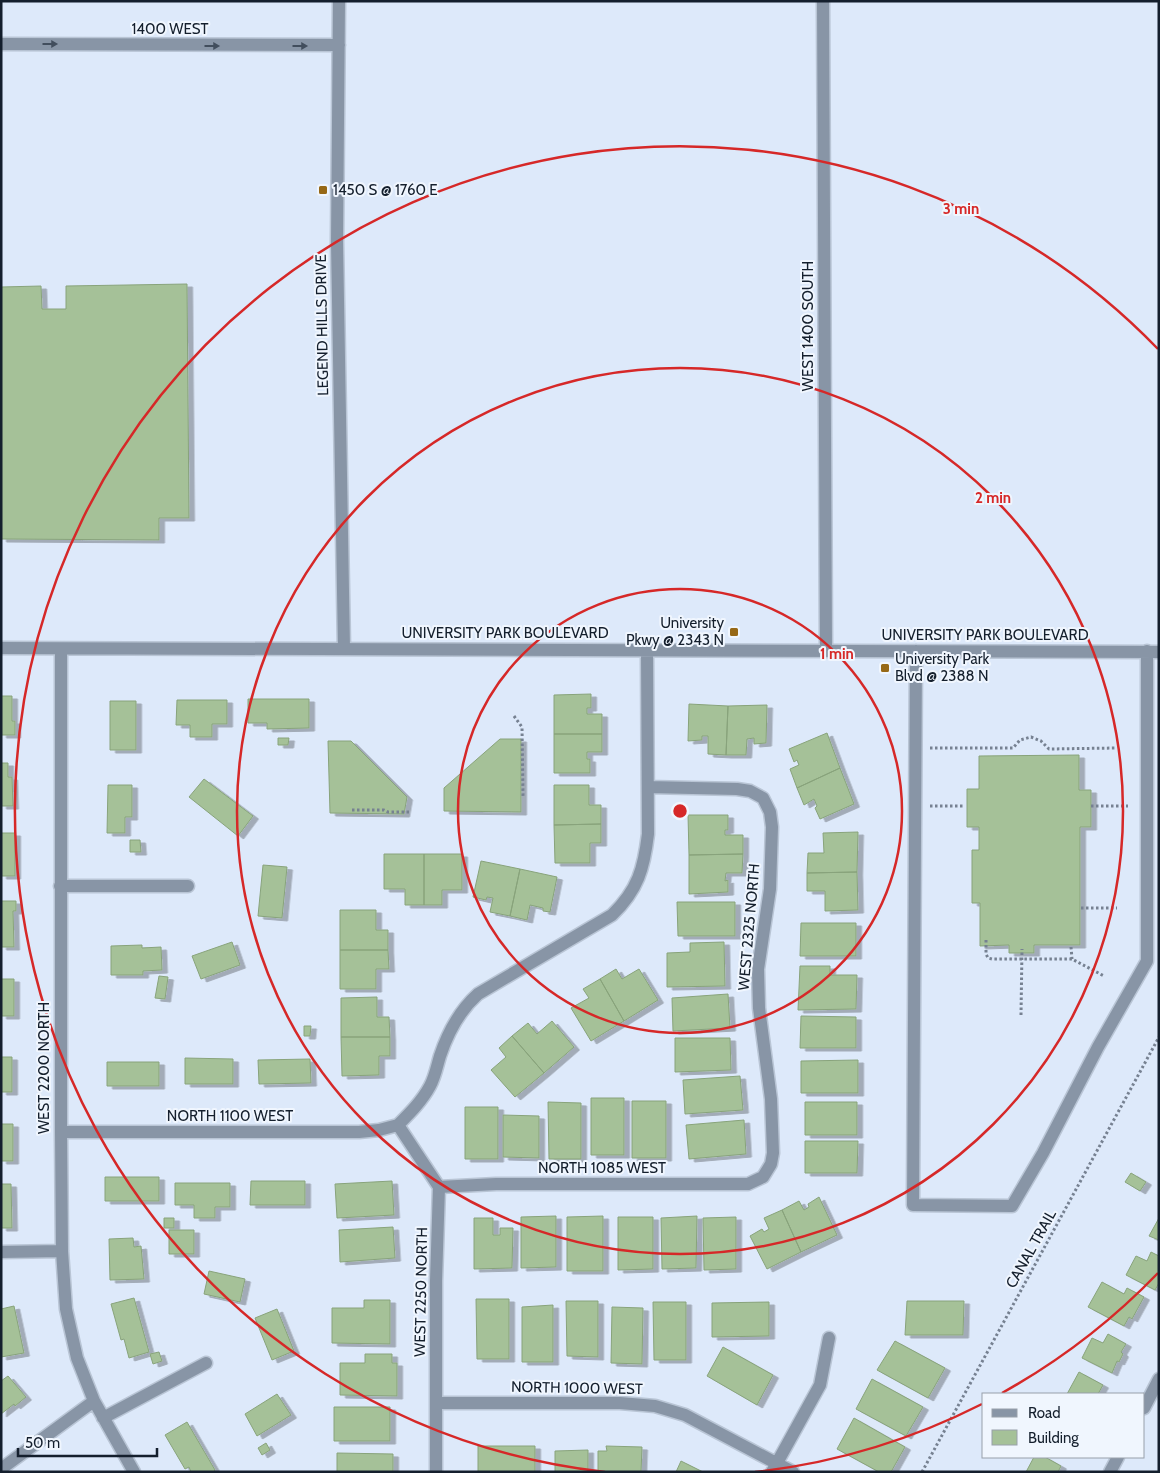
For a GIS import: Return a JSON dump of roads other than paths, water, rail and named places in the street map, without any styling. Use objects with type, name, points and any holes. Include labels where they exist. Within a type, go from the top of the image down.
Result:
[{"type":"street","name":"LEGEND HILLS DRIVE","points":[[339,1],[337,242],[344,649]]},
{"type":"street","name":"WEST 1400 SOUTH","points":[[822,1],[826,650]]},
{"type":"street","name":"1400 WEST","points":[[1,44],[339,45]]},
{"type":"street","name":"UNIVERSITY PARK BOULEVARD","points":[[1,648],[1153,652]]},
{"type":"street","name":"WEST 2200 NORTH","points":[[61,649],[61,1132],[62,1251],[66,1309],[77,1358],[94,1401],[134,1472]]},
{"type":"street","points":[[439,1187],[398,1125],[417,1106],[431,1085],[445,1042],[455,1021],[466,1005],[478,994],[612,915],[626,902],[645,860],[648,834],[647,650]]},
{"type":"street","points":[[916,651],[915,1145],[913,1205],[1012,1206],[1043,1153],[1098,1047],[1146,961],[1153,652]]},
{"type":"street","name":"WEST 2325 NORTH","points":[[648,787],[750,791],[763,798],[770,812],[772,827],[770,889],[758,970],[759,1008],[771,1099],[773,1153],[771,1164],[763,1177]]},
{"type":"street","points":[[60,886],[188,886]]},
{"type":"street","name":"NORTH 1100 WEST","points":[[61,1132],[359,1132],[379,1130],[398,1125]]},
{"type":"street","name":"NORTH 1085 WEST","points":[[439,1187],[496,1184],[748,1184],[763,1177]]},
{"type":"street","name":"WEST 2250 NORTH","points":[[436,1472],[436,1281],[439,1187]]},
{"type":"street","points":[[1,1252],[62,1251]]},
{"type":"street","points":[[774,1467],[820,1385],[829,1338]]},
{"type":"street","points":[[103,1418],[206,1363]]},
{"type":"street","points":[[1145,1406],[1159,1379]]},
{"type":"street","points":[[1,1469],[94,1401]]},
{"type":"street","name":"NORTH 1000 WEST","points":[[436,1403],[620,1403],[655,1406],[685,1415],[774,1467],[793,1472]]},
{"type":"street","points":[[1110,1472],[1117,1458]]},
{"type":"place","name":"1450 S @ 1760 E","points":[[323,190]]},
{"type":"place","name":"University Pkwy @ 2343 N","points":[[734,632]]},
{"type":"place","name":"University Park Blvd @ 2388 N","points":[[885,668]]}]
